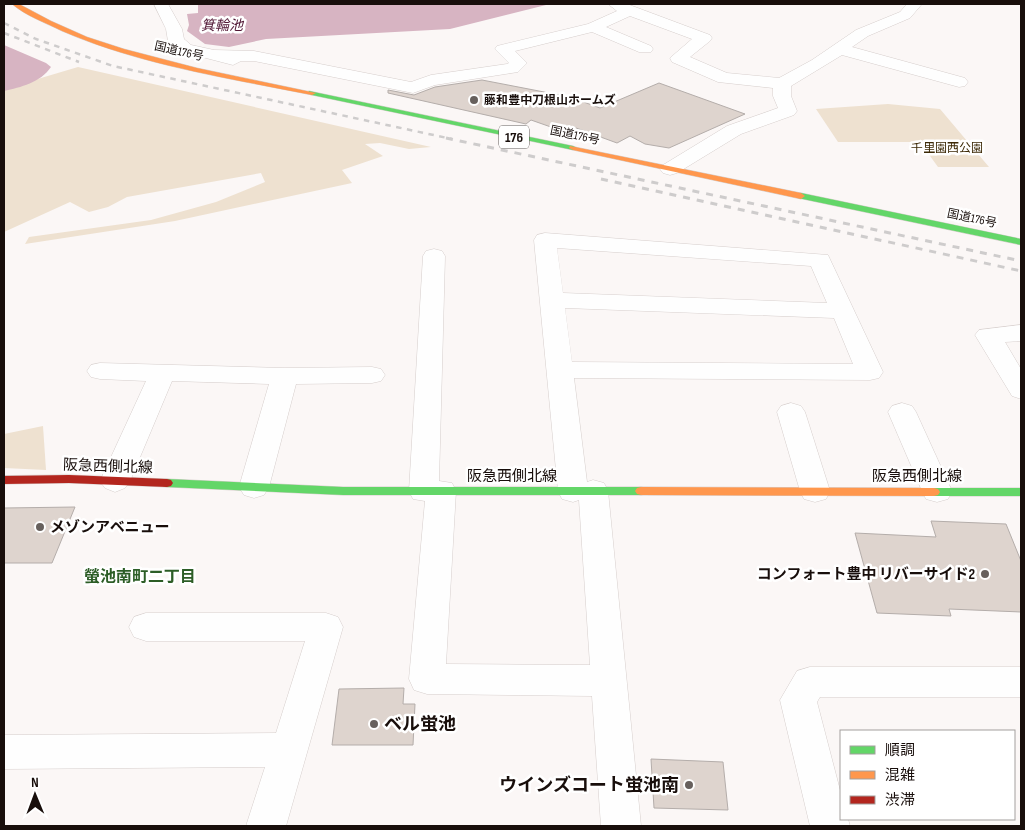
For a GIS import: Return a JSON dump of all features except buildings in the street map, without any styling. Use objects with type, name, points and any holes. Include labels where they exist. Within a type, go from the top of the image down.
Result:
[{"type":"main road","name":"国道176号","points":[[15,4],[59,29],[100,45],[138,56],[1021,242]]},
{"type":"main road","name":"阪急西側北線","points":[[4,480],[115,481],[343,491],[1021,492]]},
{"type":"street","points":[[161,4],[174,29],[176,41],[185,48],[367,92],[387,100],[390,110]]},
{"type":"street","points":[[615,4],[704,38],[678,58],[724,78],[782,84],[839,50],[862,33],[905,15],[915,4]]},
{"type":"street","points":[[214,55],[254,56],[413,88],[431,80],[512,68],[519,63],[503,49],[593,26],[630,11]]},
{"type":"street","points":[[593,26],[645,49]]},
{"type":"street","points":[[839,50],[959,82]]},
{"type":"street","points":[[670,169],[734,130],[788,111],[782,96],[782,84]]},
{"type":"street","points":[[560,370],[870,372],[820,260],[545,240],[560,370],[583,491],[607,681],[621,826]]},
{"type":"street","points":[[434,256],[432,491],[427,679],[607,681]]},
{"type":"street","points":[[551,300],[842,311]]},
{"type":"street","points":[[1021,333],[988,335],[1021,390]]},
{"type":"street","points":[[100,371],[285,376],[372,375]]},
{"type":"street","points":[[115,481],[162,374]]},
{"type":"street","points":[[254,487],[285,376]]},
{"type":"street","points":[[791,412],[815,491]]},
{"type":"street","points":[[902,412],[936,491]]},
{"type":"street","points":[[146,627],[326,627],[266,826]]},
{"type":"street","points":[[830,826],[798,700],[810,682],[1021,682]]},
{"type":"street","points":[[4,752],[289,750]]},
{"type":"green space","points":[[78,67],[431,147],[409,149],[380,143],[365,144],[383,156],[342,170],[352,183],[175,221],[25,244],[29,237],[151,220],[216,202],[265,182],[261,173],[127,197],[108,207],[89,212],[70,202],[4,232],[4,89]]},
{"type":"green space","name":"千里園西公園","points":[[888,104],[940,109],[989,167],[938,167],[920,142],[838,142],[816,109]]},
{"type":"green space","points":[[43,426],[46,470],[4,468],[4,434]]},
{"type":"water","name":"箕輪池","points":[[198,4],[550,4],[450,29],[266,39],[229,47],[205,44],[187,31],[189,25],[187,14],[198,13]]},
{"type":"water","points":[[4,45],[46,63],[51,67],[36,81],[4,91]]},
{"type":"railway","points":[[4,23],[36,39],[113,66],[452,139]]},
{"type":"railway","points":[[4,33],[79,62]]},
{"type":"railway","points":[[446,138],[1021,261]]},
{"type":"railway","points":[[601,179],[1021,271]]},
{"type":"traffic: fast","points":[[312,93],[573,148]]},
{"type":"traffic: fast","points":[[801,196],[1021,242]]},
{"type":"traffic: fast","points":[[167,483],[343,491],[641,491]]},
{"type":"traffic: fast","points":[[934,492],[1021,492]]},
{"type":"traffic: slow","points":[[15,4],[49,23],[121,51],[197,70],[312,93]]},
{"type":"traffic: slow","points":[[573,148],[801,196]]},
{"type":"traffic: slow","points":[[641,491],[934,492]]},
{"type":"traffic: jam","points":[[4,480],[69,479],[167,483]]},
{"type":"place","name":"藤和豊中刀根山ホームズ","points":[[474,100]]},
{"type":"place","name":"メゾンアベニュー","points":[[40,527]]},
{"type":"place","name":"コンフォート豊中 リバーサイド2","points":[[985,574]]},
{"type":"place","name":"ベル蛍池","points":[[374,724]]},
{"type":"place","name":"ウインズコート蛍池南","points":[[689,785]]},
{"type":"district","name":"螢池南町二丁目","points":[[140,576]]}]
